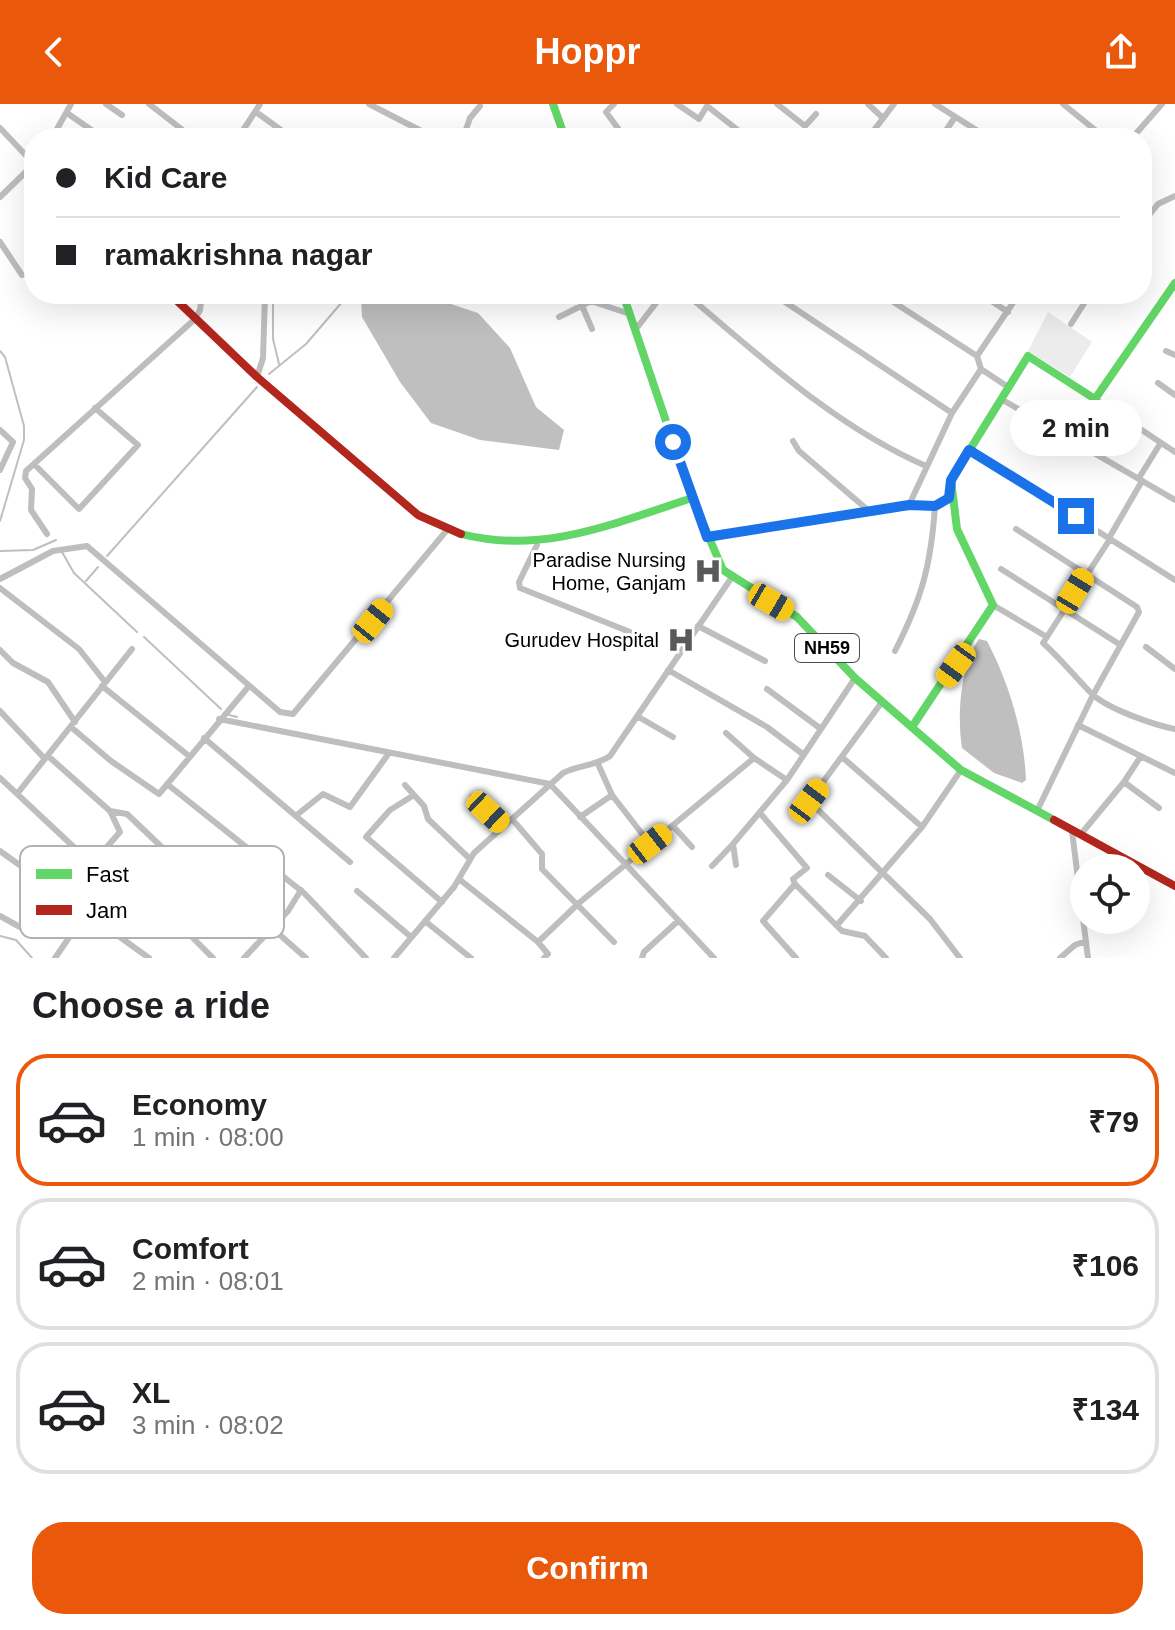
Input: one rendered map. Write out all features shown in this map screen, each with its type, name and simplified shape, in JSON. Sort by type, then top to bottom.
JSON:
[{"type":"main road","points":[[553,104],[561,128]]},
{"type":"main road","points":[[912,727],[993,605],[955,525],[949,498],[951,480],[1028,356],[1095,399],[1175,283]]},
{"type":"main road","points":[[180,304],[257,377],[418,515],[447,530],[480,540],[537,545],[692,498]]},
{"type":"main road","name":"NH59","points":[[626,304],[707,537],[716,558],[732,577],[797,617],[855,678],[961,770],[1172,884]]},
{"type":"street","points":[[58,128],[71,104]]},
{"type":"street","points":[[106,104],[122,115]]},
{"type":"street","points":[[149,104],[180,128]]},
{"type":"street","points":[[245,128],[260,104]]},
{"type":"street","points":[[369,104],[416,128]]},
{"type":"street","points":[[614,104],[606,112],[619,128]]},
{"type":"street","points":[[677,104],[699,119],[707,106],[735,128]]},
{"type":"street","points":[[777,104],[805,126],[816,114]]},
{"type":"street","points":[[868,104],[883,118]]},
{"type":"street","points":[[876,128],[894,104]]},
{"type":"street","points":[[935,104],[973,128]]},
{"type":"street","points":[[1063,104],[1093,128]]},
{"type":"street","points":[[1141,128],[1162,104]]},
{"type":"street","points":[[466,128],[479,105]]},
{"type":"street","points":[[256,112],[278,128]]},
{"type":"street","points":[[67,113],[89,128]]},
{"type":"street","points":[[948,128],[955,117]]},
{"type":"street","points":[[0,128],[24,153]]},
{"type":"street","points":[[0,197],[24,174]]},
{"type":"street","points":[[1152,212],[1158,204],[1175,196]]},
{"type":"street","points":[[0,242],[22,275]]},
{"type":"street","points":[[47,534],[29,506],[32,489],[25,478],[34,464],[195,319],[201,304]]},
{"type":"street","points":[[257,377],[263,358],[265,304]]},
{"type":"street","points":[[559,317],[586,304]]},
{"type":"street","points":[[600,304],[630,314]]},
{"type":"street","points":[[635,330],[655,304]]},
{"type":"street","points":[[697,304],[739,342],[763,356],[853,426],[926,466]]},
{"type":"street","points":[[788,304],[952,413]]},
{"type":"street","points":[[896,304],[977,356],[981,369],[1008,387]]},
{"type":"street","points":[[996,304],[1008,312]]},
{"type":"street","points":[[977,356],[1013,304]]},
{"type":"street","points":[[1071,324],[1084,304]]},
{"type":"street","points":[[583,306],[592,329]]},
{"type":"street","points":[[1166,351],[1175,355]]},
{"type":"street","points":[[909,505],[952,413],[981,369]]},
{"type":"street","points":[[1158,383],[1175,395]]},
{"type":"street","points":[[1001,399],[1175,500]]},
{"type":"street","points":[[1095,399],[1175,452]]},
{"type":"street","points":[[34,464],[79,509],[138,445],[95,408]]},
{"type":"street","points":[[0,430],[13,442],[0,470]]},
{"type":"street","points":[[793,441],[799,451],[869,511]]},
{"type":"street","points":[[1160,444],[1110,538],[1043,643],[1084,682],[1093,695],[1125,712],[1175,729]]},
{"type":"street","points":[[969,450],[1175,580]]},
{"type":"street","points":[[707,537],[909,505],[935,506],[949,498]]},
{"type":"street","points":[[895,651],[915,612],[931,561],[935,506]]},
{"type":"street","points":[[1016,529],[1137,607],[1137,617],[1119,644],[1037,811]]},
{"type":"street","points":[[0,579],[53,551],[87,546],[280,712],[299,711],[447,530]]},
{"type":"street","points":[[537,545],[519,582],[520,588],[630,632]]},
{"type":"street","points":[[1001,569],[1119,644]]},
{"type":"street","points":[[394,958],[442,902],[470,859],[503,827],[550,784],[575,766],[598,764],[610,756],[732,577]]},
{"type":"street","points":[[0,588],[79,649],[104,684],[189,756]]},
{"type":"street","points":[[993,605],[1047,637]]},
{"type":"street","points":[[698,626],[765,661]]},
{"type":"street","points":[[1146,647],[1175,669]]},
{"type":"street","points":[[17,794],[132,649]]},
{"type":"street","points":[[0,650],[13,663],[48,682],[73,724],[111,761],[159,794],[249,686]]},
{"type":"street","points":[[668,670],[767,727],[804,755]]},
{"type":"street","points":[[712,866],[787,780],[855,678]]},
{"type":"street","points":[[767,689],[821,729]]},
{"type":"street","points":[[882,702],[809,801],[930,919],[960,958]]},
{"type":"street","points":[[0,711],[47,758],[110,811],[120,832],[108,846]]},
{"type":"street","points":[[637,716],[673,737]]},
{"type":"street","points":[[219,719],[550,784],[714,958]]},
{"type":"street","points":[[1078,725],[1175,773]]},
{"type":"street","points":[[726,733],[754,758],[787,780]]},
{"type":"street","points":[[204,738],[298,814],[301,824],[350,862]]},
{"type":"street","points":[[298,814],[323,794],[350,807],[389,753]]},
{"type":"street","points":[[1081,834],[1141,756]]},
{"type":"street","points":[[842,757],[922,827]]},
{"type":"street","points":[[538,942],[579,903],[754,758]]},
{"type":"street","points":[[598,764],[612,795],[650,844]]},
{"type":"street","points":[[838,924],[922,827],[961,770]]},
{"type":"street","points":[[0,778],[73,846]]},
{"type":"street","points":[[1124,782],[1159,808]]},
{"type":"street","points":[[167,784],[245,846]]},
{"type":"street","points":[[405,785],[424,806],[428,819],[470,859]]},
{"type":"street","points":[[414,795],[390,810],[366,837],[442,902]]},
{"type":"street","points":[[580,817],[612,795]]},
{"type":"street","points":[[472,797],[503,827]]},
{"type":"street","points":[[110,811],[127,814],[161,846]]},
{"type":"street","points":[[760,813],[807,868],[793,879],[795,884],[842,931],[865,936],[886,958]]},
{"type":"street","points":[[512,819],[542,854],[540,868],[579,903],[614,942]]},
{"type":"street","points":[[673,826],[692,847]]},
{"type":"street","points":[[1072,829],[1088,958]]},
{"type":"street","points":[[733,844],[736,865]]},
{"type":"street","points":[[0,851],[20,865]]},
{"type":"street","points":[[1172,884],[1175,874]]},
{"type":"street","points":[[828,875],[861,901]]},
{"type":"street","points":[[284,877],[301,890],[366,958]]},
{"type":"street","points":[[459,879],[538,942],[548,957]]},
{"type":"street","points":[[795,884],[763,921],[796,958]]},
{"type":"street","points":[[284,912],[301,890]]},
{"type":"street","points":[[357,891],[411,937]]},
{"type":"street","points":[[0,916],[20,927]]},
{"type":"street","points":[[425,921],[471,958]]},
{"type":"street","points":[[642,958],[644,952],[678,921]]},
{"type":"street","points":[[55,958],[69,938]]},
{"type":"street","points":[[121,938],[149,958]]},
{"type":"street","points":[[193,938],[213,958]]},
{"type":"street","points":[[244,958],[261,938]]},
{"type":"street","points":[[283,938],[306,958]]},
{"type":"street","points":[[1060,958],[1075,945],[1086,941]]},
{"type":"shaded area","points":[[361,304],[451,304],[478,313],[510,348],[536,407],[564,430],[559,450],[480,440],[431,423],[400,382],[362,317]]},
{"type":"shaded area","points":[[1048,312],[1092,342],[1070,377],[1028,351]]},
{"type":"shaded area","points":[[979,639],[987,641],[1014,708],[1025,762],[1026,780],[1022,783],[994,773],[962,748],[960,722],[964,677]]},
{"type":"waterway","points":[[273,304],[273,339],[279,364]]},
{"type":"waterway","points":[[269,374],[306,344],[340,304]]},
{"type":"waterway","points":[[0,351],[5,357],[24,426],[24,440],[0,521]]},
{"type":"waterway","points":[[107,556],[257,387]]},
{"type":"waterway","points":[[0,551],[33,550],[56,540]]},
{"type":"waterway","points":[[62,552],[74,573],[137,632]]},
{"type":"waterway","points":[[86,581],[98,567]]},
{"type":"waterway","points":[[144,637],[221,709]]},
{"type":"waterway","points":[[229,715],[237,717]]},
{"type":"waterway","points":[[0,936],[16,940],[32,958]]},
{"type":"traffic: fast","points":[[553,104],[561,128]]},
{"type":"traffic: fast","points":[[912,727],[993,605],[957,529],[951,480],[1028,356],[1095,399],[1175,283]]},
{"type":"traffic: fast","points":[[626,304],[692,498],[723,570],[797,617],[855,678],[961,770],[1054,820]]},
{"type":"traffic: fast","points":[[461,534],[491,540],[550,538],[607,526],[692,498]]},
{"type":"traffic: jam","points":[[180,304],[257,377],[418,515],[461,534]]},
{"type":"traffic: jam","points":[[1054,820],[1175,886]]},
{"type":"place","name":"Paradise Nursing Home, Ganjam","points":[[708,571]]},
{"type":"place","name":"Gurudev Hospital","points":[[681,640]]},
{"type":"route","points":[[673,442],[707,537],[909,505],[935,506],[949,498],[951,480],[969,450],[1076,516]]}]
